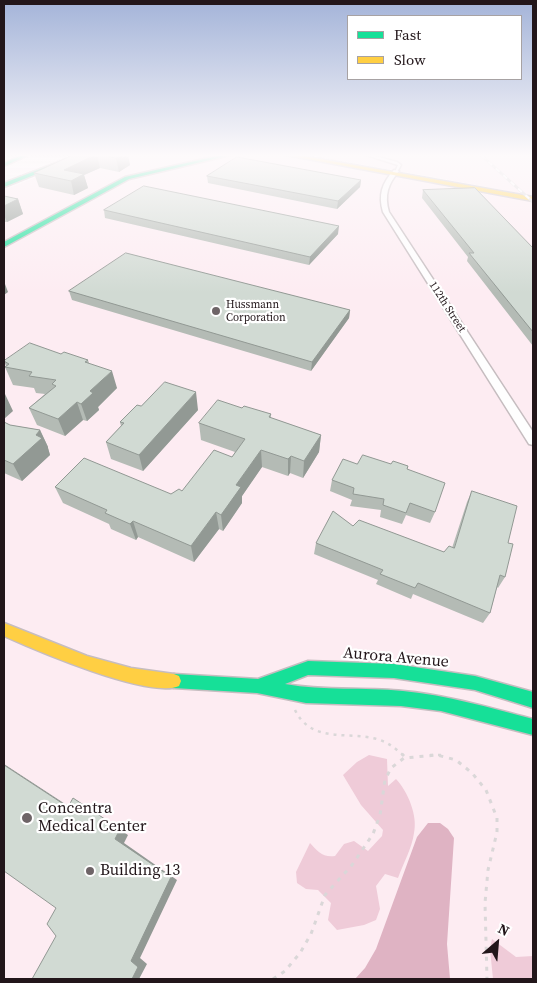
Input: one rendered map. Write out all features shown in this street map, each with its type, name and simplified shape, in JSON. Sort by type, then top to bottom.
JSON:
[{"type":"main road","points":[[4,245],[85,201]]},
{"type":"main road","name":"Aurora Avenue","points":[[4,629],[53,652],[133,675],[170,681],[256,686],[306,695],[401,698],[441,703],[533,726]]},
{"type":"main road","name":"Aurora Avenue","points":[[256,686],[308,668],[394,671],[474,683],[533,700]]},
{"type":"street","name":"112th Street","points":[[383,201],[386,212],[533,441]]},
{"type":"path","points":[[294,693],[297,717],[308,728],[379,740],[394,746],[404,756]]},
{"type":"path","points":[[273,979],[286,970],[298,954],[311,935],[323,898],[370,841],[378,823],[384,780],[391,768],[404,756],[434,754],[447,756],[461,763],[484,787],[498,820],[497,837],[487,876],[484,911],[487,979]]},
{"type":"shaded area","points":[[4,201],[533,201],[533,979],[4,979]]},
{"type":"shaded area","points":[[369,755],[387,759],[388,786],[396,779],[411,804],[415,819],[413,839],[398,878],[385,874],[376,886],[380,909],[376,920],[364,925],[337,930],[328,920],[331,903],[318,890],[306,889],[297,883],[296,872],[310,843],[324,855],[335,856],[344,844],[354,841],[368,851],[382,836],[383,830],[361,805],[343,775],[357,762]]},
{"type":"shaded area","points":[[428,823],[440,823],[448,829],[454,838],[447,944],[450,979],[355,979],[365,968],[376,949],[417,837]]},
{"type":"shaded area","points":[[492,939],[516,957],[533,956],[533,979],[493,979],[490,949]]},
{"type":"building","points":[[4,201],[14,201],[4,206]]},
{"type":"building","points":[[119,201],[217,201],[339,226],[310,257],[104,210]]},
{"type":"building","points":[[432,201],[487,201],[533,248],[533,332],[469,253],[474,253]]},
{"type":"building","name":"Hussmann Corporation","points":[[126,253],[350,310],[312,362],[69,291]]},
{"type":"building","points":[[30,343],[61,354],[64,352],[88,360],[85,362],[112,371],[90,391],[93,393],[81,404],[77,402],[58,419],[29,408],[56,386],[52,384],[56,380],[29,376],[32,372],[5,367],[9,364],[4,361]]},
{"type":"building","points":[[165,382],[196,392],[139,455],[106,442],[124,423],[120,422],[137,405],[141,406]]},
{"type":"building","points":[[218,400],[242,408],[244,406],[271,414],[269,417],[321,435],[304,461],[291,456],[288,459],[261,450],[236,485],[241,487],[221,515],[216,512],[191,546],[133,521],[130,524],[105,513],[107,510],[55,487],[84,458],[171,494],[179,489],[182,491],[214,450],[232,457],[245,439],[199,423]]},
{"type":"building","points":[[4,422],[10,425],[40,430],[36,435],[42,438],[13,464],[4,460]]},
{"type":"building","points":[[363,455],[391,464],[393,461],[408,466],[407,469],[445,483],[435,512],[410,503],[406,513],[383,505],[384,499],[353,494],[354,488],[332,480],[343,459],[357,464]]},
{"type":"building","points":[[472,491],[517,506],[508,543],[513,544],[505,577],[500,575],[490,613],[418,583],[415,588],[380,574],[383,570],[316,543],[333,511],[353,526],[359,520],[444,552],[449,546],[454,548]]},
{"type":"building","name":"Building 13","points":[[4,765],[68,807],[73,798],[120,829],[115,839],[171,877],[131,961],[138,967],[132,979],[32,979],[56,936],[47,924],[56,908],[4,871]]},
{"type":"traffic: fast","points":[[4,245],[85,201]]},
{"type":"traffic: fast","points":[[258,686],[308,668],[394,671],[475,683],[533,700]]},
{"type":"traffic: fast","points":[[174,681],[257,686],[306,695],[401,698],[441,703],[533,727]]},
{"type":"traffic: slow","points":[[4,629],[44,647],[109,670],[153,679],[174,681]]},
{"type":"place","name":"Hussmann Corporation","points":[[216,311]]},
{"type":"place","name":"Concentra Medical Center","points":[[27,818]]},
{"type":"place","name":"Building 13","points":[[90,871]]}]
